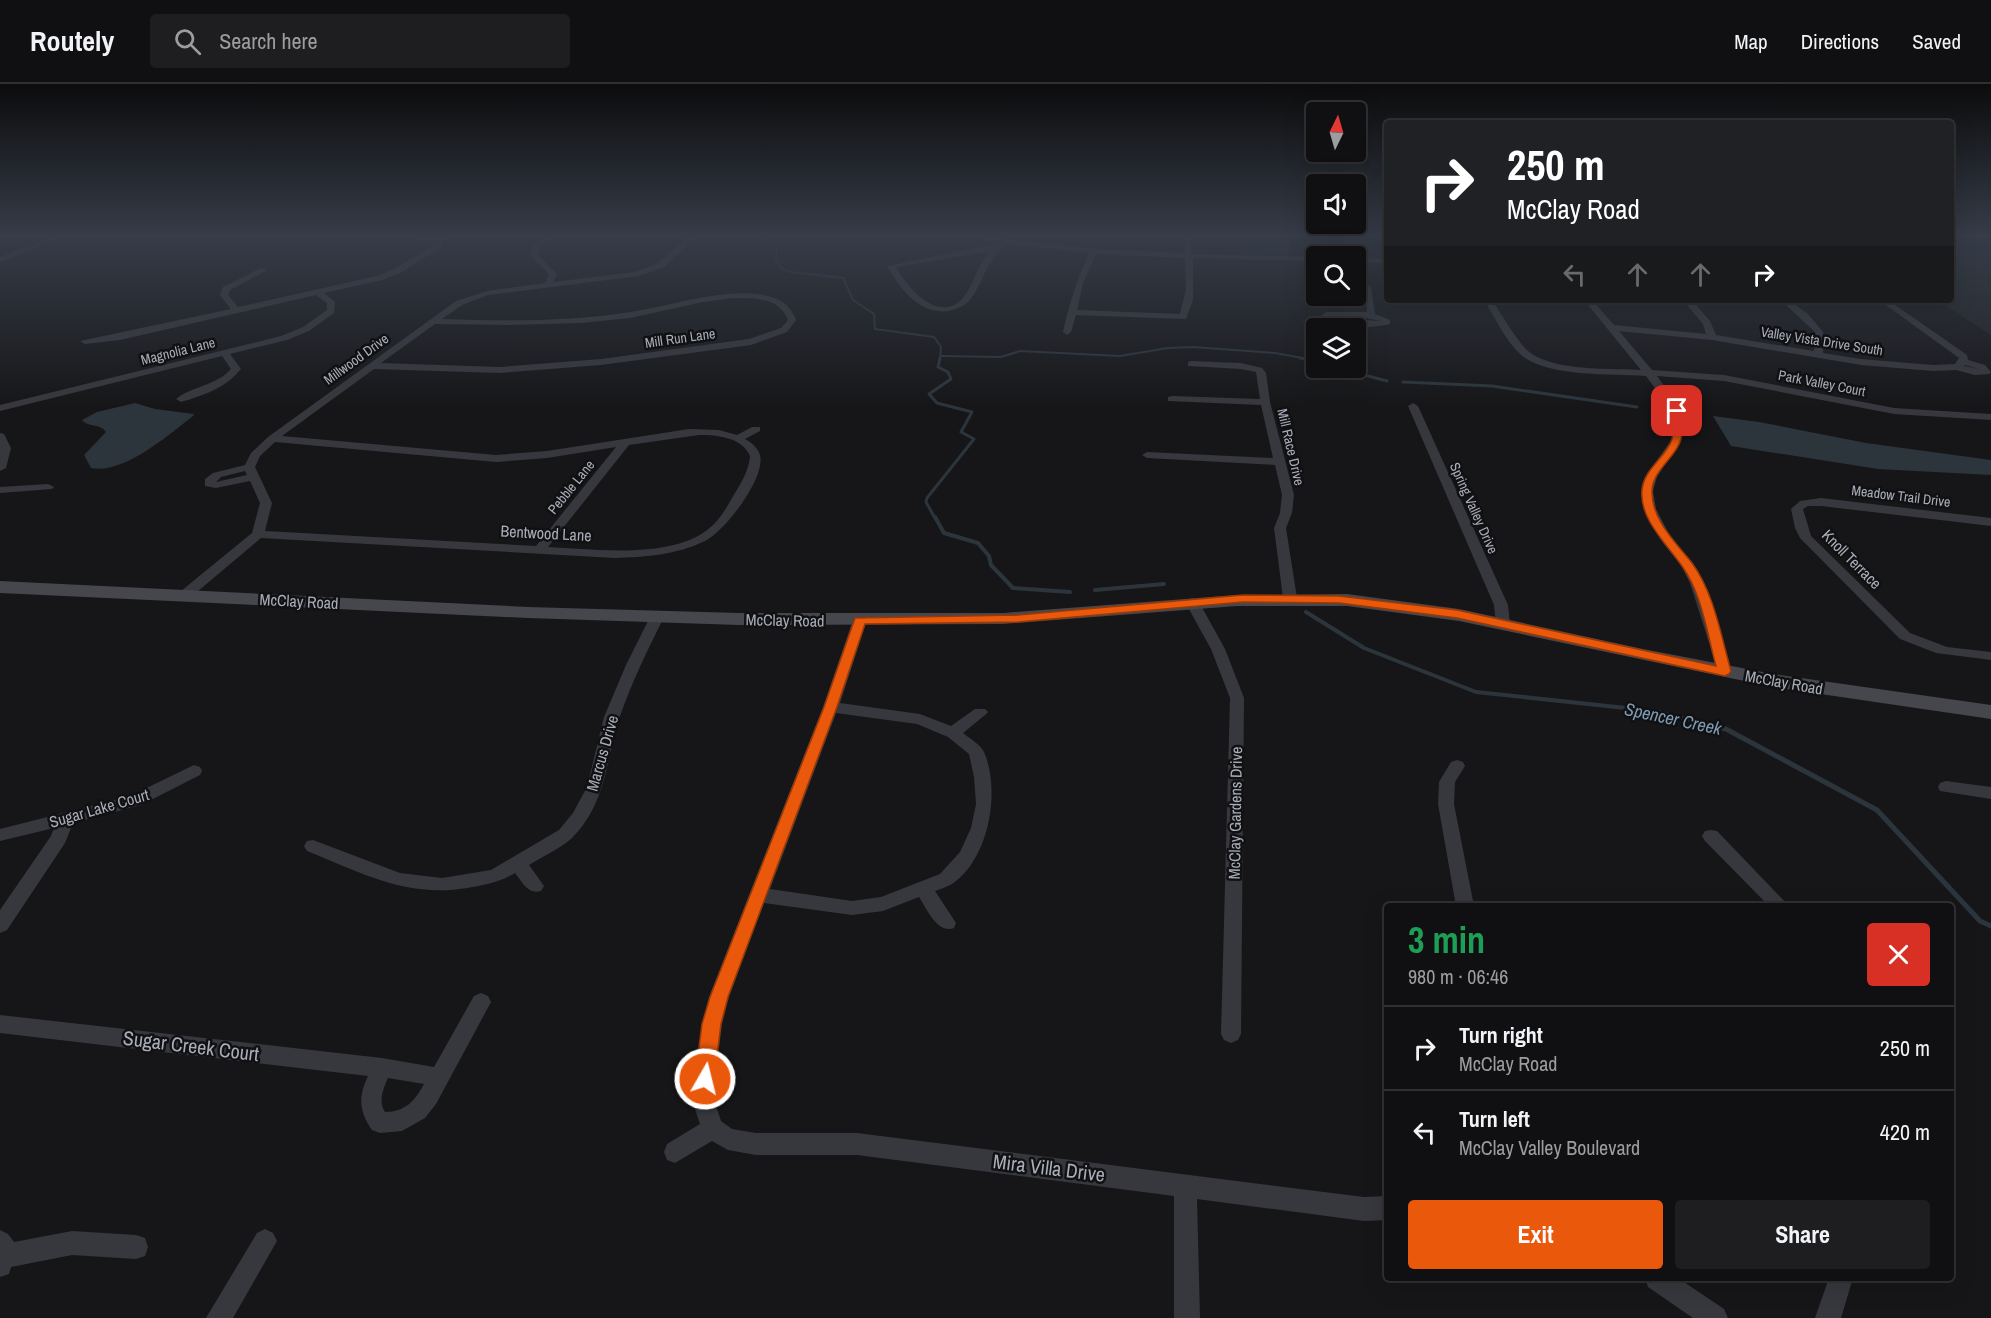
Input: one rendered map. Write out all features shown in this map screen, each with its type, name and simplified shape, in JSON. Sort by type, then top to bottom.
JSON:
[{"type":"main road","name":"McClay Road","points":[[0,587],[186,594],[452,610],[656,619],[1018,618],[1192,602],[1290,598],[1390,604],[1457,614],[1725,671],[1931,705],[1991,712]]},
{"type":"street","points":[[225,293],[224,295],[236,310]]},
{"type":"street","points":[[84,341],[120,337],[315,293]]},
{"type":"street","name":"Magnolia Lane","points":[[0,408],[284,338],[321,320],[333,308],[331,302],[319,293]]},
{"type":"street","name":"Millwood Drive","points":[[258,534],[266,503],[251,472],[255,455],[272,439],[459,303],[474,296],[494,293]]},
{"type":"street","points":[[913,293],[922,303],[938,308],[953,307],[965,300],[969,293]]},
{"type":"street","points":[[1067,332],[1076,293]]},
{"type":"street","points":[[1071,312],[1183,317],[1190,293]]},
{"type":"street","points":[[1370,293],[1371,316]]},
{"type":"street","name":"Mill Run Lane","points":[[373,366],[500,370],[601,362],[751,342],[784,330],[792,320],[791,313],[778,302],[762,297],[734,296],[634,314],[569,322],[530,324],[433,321]]},
{"type":"street","name":"Park Valley Court","points":[[1490,303],[1521,350],[1532,359],[1525,363],[1525,366],[1538,369],[1548,364],[1575,369],[1724,378],[1894,411],[1991,417]]},
{"type":"street","points":[[1591,303],[1665,392],[1677,411],[1677,440],[1651,477],[1647,491],[1650,509],[1666,539],[1688,566],[1697,583],[1725,671]]},
{"type":"street","points":[[1690,303],[1707,323],[1712,337]]},
{"type":"street","name":"Valley Vista Drive South","points":[[1613,328],[1712,337],[1886,365],[1960,364],[1964,357],[1887,303]]},
{"type":"street","points":[[1791,305],[1819,332],[1818,355]]},
{"type":"street","points":[[1330,315],[1371,316],[1380,317],[1387,322],[1380,324],[1329,323],[1322,319],[1330,315]]},
{"type":"street","points":[[181,399],[208,389],[232,375],[236,369],[224,353]]},
{"type":"street","name":"Mill Race Drive","points":[[1191,364],[1241,366],[1259,370],[1288,502],[1280,528],[1290,598]]},
{"type":"street","points":[[1172,399],[1265,402]]},
{"type":"street","name":"Spring Valley Drive","points":[[1413,406],[1501,605],[1503,624]]},
{"type":"street","points":[[272,439],[381,447],[481,458],[511,458],[563,453],[692,433],[718,433],[736,439],[756,429]]},
{"type":"street","points":[[0,436],[6,448],[0,468]]},
{"type":"street","name":"Bentwood Lane","points":[[258,534],[615,554],[657,552],[693,542],[716,529],[729,513],[754,469],[756,459],[753,450],[736,439]]},
{"type":"street","name":"Pebble Lane","points":[[540,549],[626,442]]},
{"type":"street","points":[[1147,455],[1279,462]]},
{"type":"street","points":[[0,490],[48,487]]},
{"type":"street","name":"Meadow Trail Drive","points":[[1808,502],[1991,522]]},
{"type":"street","name":"Knoll Terrace","points":[[1808,502],[1797,509],[1801,528],[1806,538],[1911,639]]},
{"type":"street","points":[[186,594],[258,534]]},
{"type":"street","name":"McClay Gardens Drive","points":[[1192,602],[1218,649],[1238,698],[1231,1034]]},
{"type":"street","name":"Marcus Drive","points":[[313,846],[398,880],[442,885],[495,876],[519,864],[565,834],[579,817],[595,787],[612,717],[633,665],[656,619]]},
{"type":"street","points":[[675,1152],[712,1128],[702,1097],[712,1024],[719,997],[831,707],[860,620]]},
{"type":"street","points":[[1900,651],[1911,639],[1945,651],[1991,656]]},
{"type":"street","points":[[758,895],[852,908],[883,904],[924,890],[946,879],[967,856],[981,820],[984,804],[982,777],[976,752],[954,733],[920,719],[831,707]]},
{"type":"street","points":[[954,733],[980,712]]},
{"type":"street","points":[[1457,766],[1447,782],[1446,804],[1464,903]]},
{"type":"street","name":"Sugar Lake Court","points":[[0,835],[135,801],[195,771]]},
{"type":"street","points":[[1946,787],[1991,793]]},
{"type":"street","points":[[0,925],[59,838],[66,818]]},
{"type":"street","points":[[1711,836],[1777,903]]},
{"type":"street","points":[[519,864],[535,886]]},
{"type":"street","points":[[924,890],[947,923]]},
{"type":"street","points":[[382,1068],[371,1093],[371,1113],[380,1124],[396,1124],[412,1117],[425,1105],[481,1002]]},
{"type":"street","name":"Sugar Creek Court","points":[[0,1024],[382,1068],[439,1077]]},
{"type":"street","name":"Mira Villa Drive","points":[[712,1128],[728,1139],[756,1144],[858,1144],[1364,1209],[1384,1208]]},
{"type":"street","points":[[1185,1185],[1187,1318]]},
{"type":"street","points":[[219,1318],[265,1241]]},
{"type":"street","points":[[2,1254],[72,1244],[136,1248]]},
{"type":"street","points":[[1662,1281],[1715,1318]]},
{"type":"street","points":[[1828,1318],[1840,1281]]},
{"type":"shaded area","points":[[1954,293],[1991,293],[1991,335],[1942,303],[1954,303]]},
{"type":"shaded area","points":[[135,403],[155,409],[194,414],[159,442],[131,459],[104,469],[91,468],[84,455],[106,432],[101,427],[82,420],[97,412]]},
{"type":"shaded area","points":[[1713,416],[1759,422],[1866,443],[1991,460],[1991,475],[1878,469],[1731,446]]},
{"type":"waterway","name":"Spencer Creek","points":[[850,293],[853,300],[874,314],[875,329],[934,337],[941,347],[940,359]]},
{"type":"waterway","points":[[941,356],[1001,357],[1020,351],[1120,356],[1168,348],[1193,347],[1275,353],[1306,359]]},
{"type":"waterway","name":"Spencer Creek","points":[[935,518],[926,502],[927,498],[974,439],[961,432],[972,412],[937,403],[929,394],[951,379],[948,372],[938,367],[940,358]]},
{"type":"waterway","points":[[1300,358],[1306,359]]},
{"type":"waterway","points":[[1366,375],[1387,381]]},
{"type":"waterway","points":[[1403,382],[1492,386],[1637,407]]},
{"type":"waterway","name":"Spencer Creek","points":[[935,517],[944,533],[978,543],[989,556],[991,565],[1013,588],[1070,592]]},
{"type":"waterway","name":"Spencer Creek","points":[[1095,590],[1164,584]]},
{"type":"waterway","name":"Spencer Creek","points":[[1306,612],[1364,648],[1476,692],[1654,711],[1699,722]]},
{"type":"waterway","name":"Spencer Creek","points":[[1693,721],[1726,729],[1877,810],[1980,921],[1991,926]]},
{"type":"route","points":[[705,1079],[712,1024],[719,997],[831,707],[860,620],[1018,618],[1093,613],[1192,602],[1290,598],[1339,599],[1457,614],[1725,671],[1697,583],[1688,566],[1657,525],[1650,509],[1647,491],[1651,477],[1657,465],[1677,440],[1677,411]]}]
